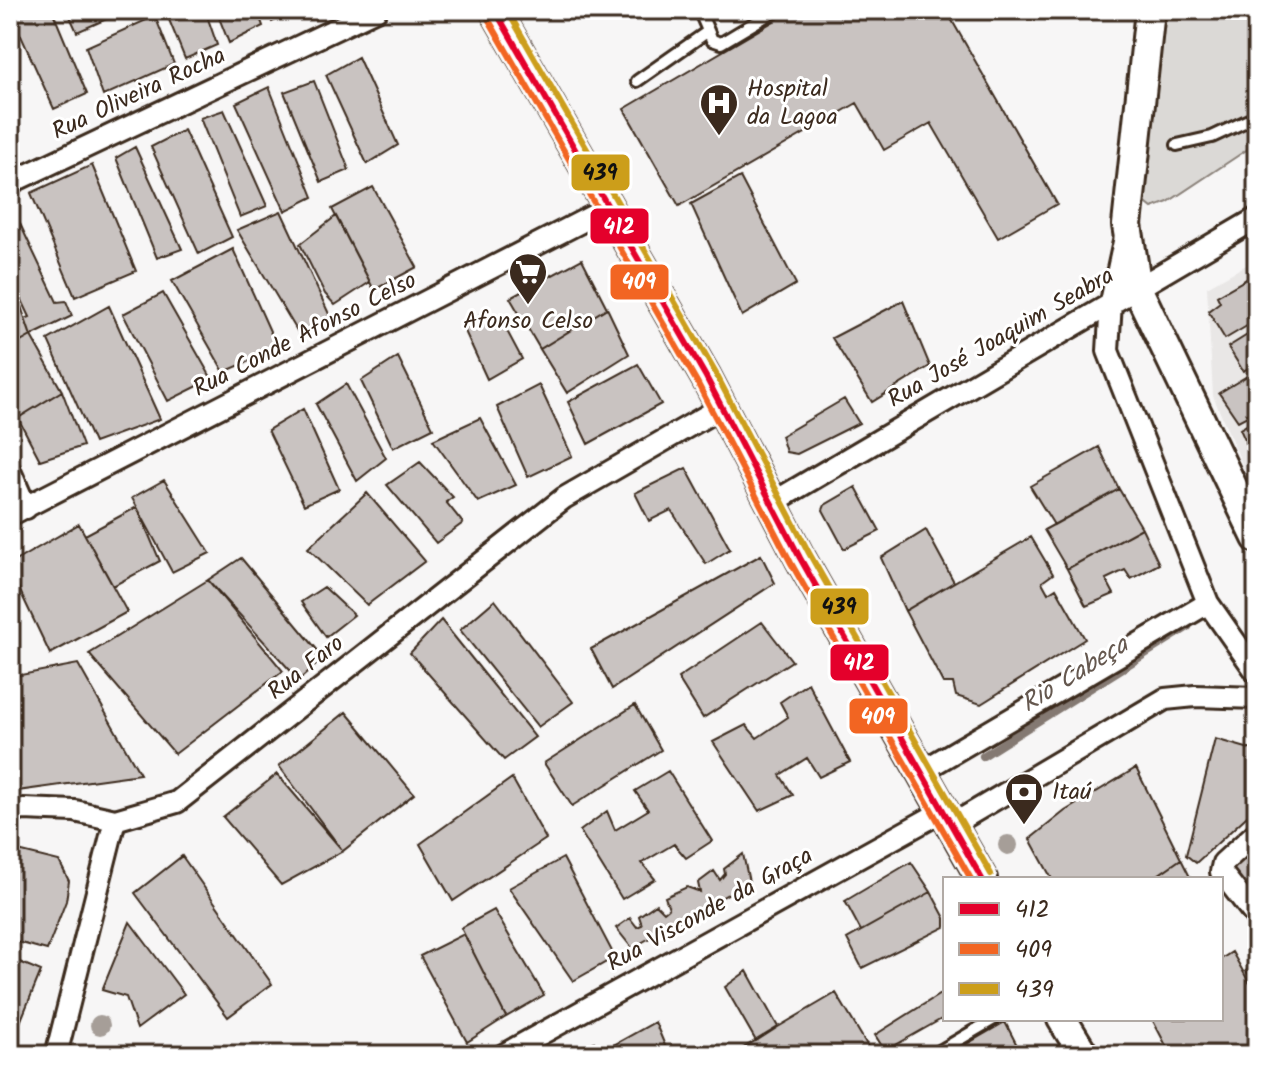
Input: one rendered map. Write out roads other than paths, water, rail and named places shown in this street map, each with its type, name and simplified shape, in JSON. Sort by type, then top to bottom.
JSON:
[{"type":"main road","points":[[495,10],[722,407],[800,558],[981,877]]},
{"type":"main road","points":[[1150,10],[1127,225],[1137,288],[1257,538]]},
{"type":"main road","points":[[1063,1021],[1084,1055]]},
{"type":"street","name":"Rua Oliveira Rocha","points":[[10,183],[376,10]]},
{"type":"street","name":"Rua Conde Afonso Celso","points":[[18,511],[608,208]]},
{"type":"street","name":"Rua José Joaquim Seabra","points":[[772,503],[1257,218]]},
{"type":"street","points":[[1127,225],[1111,302],[1108,351],[1208,603],[1257,673]]},
{"type":"street","name":"Rua Faro","points":[[115,820],[177,802],[564,498],[722,407]]},
{"type":"street","points":[[10,471],[18,511]]},
{"type":"street","points":[[922,771],[1208,603]]},
{"type":"street","name":"Rua Visconde da Graça","points":[[503,1055],[1165,699],[1195,696],[1257,698]]},
{"type":"street","points":[[10,813],[23,809],[75,811],[115,820],[56,1055]]},
{"type":"street","points":[[1257,832],[1223,863],[1221,872],[1257,918]]},
{"type":"lane","points":[[699,10],[712,40],[721,43],[776,10]]},
{"type":"lane","points":[[637,81],[707,32]]},
{"type":"lane","points":[[1177,145],[1212,137],[1257,116]]},
{"type":"lane","points":[[933,1055],[991,1021]]},
{"type":"waterway","name":"Rio Cabeça","points":[[983,756],[1188,627]]},
{"type":"place","name":"Hospital da Lagoa","points":[[719,137]]},
{"type":"place","name":"Afonso Celso","points":[[528,306]]},
{"type":"place","name":"Itaú","points":[[1024,826]]}]
